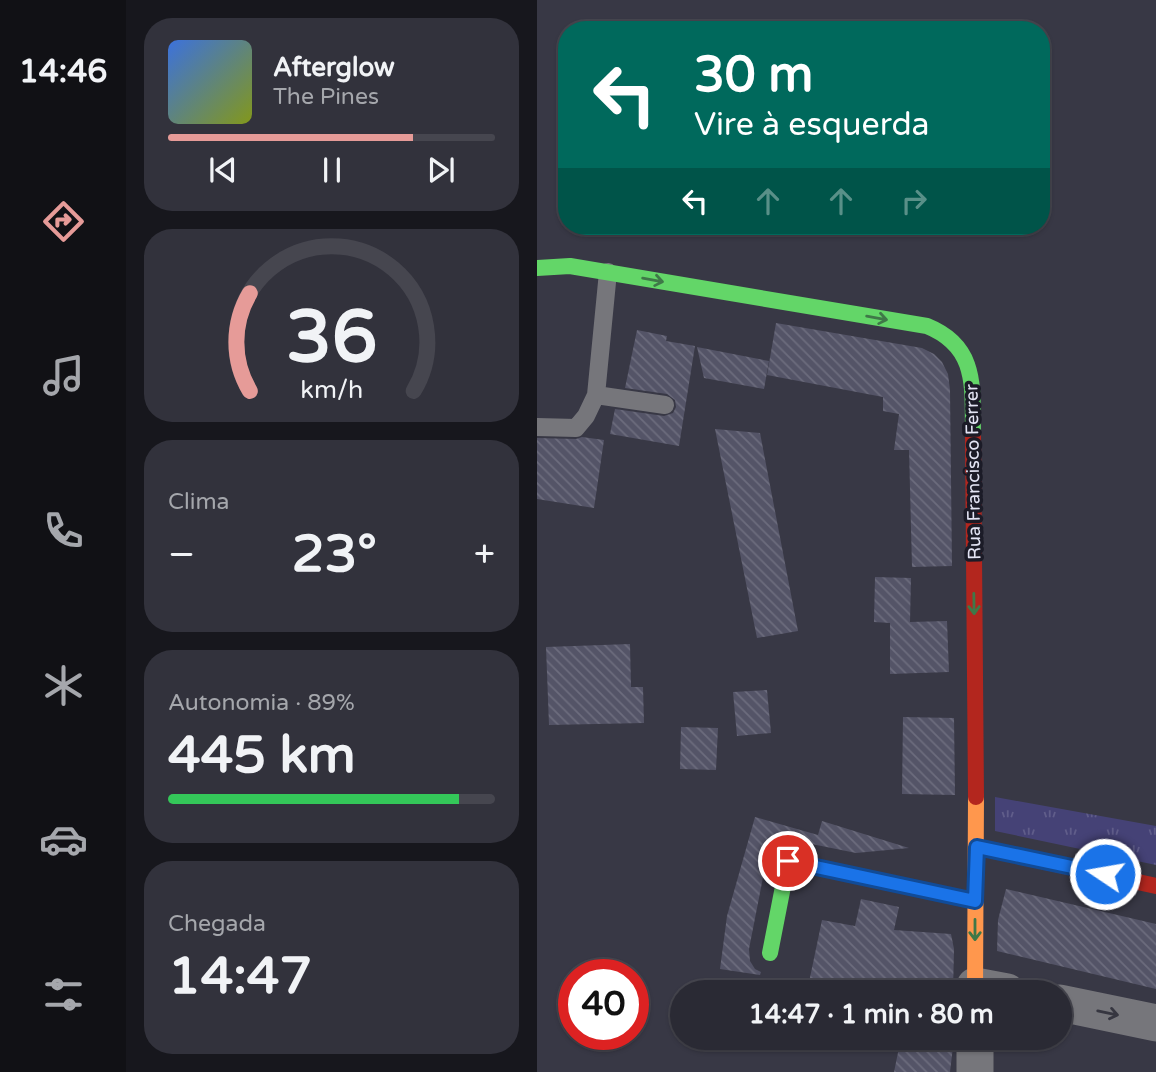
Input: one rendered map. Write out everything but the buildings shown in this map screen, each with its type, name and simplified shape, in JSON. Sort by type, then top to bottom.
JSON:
[{"type":"street","name":"Rua Francisco Ferrer","points":[[537,268],[570,266],[927,326],[948,335],[962,351],[972,382],[977,847],[975,901],[985,980]]},
{"type":"street","points":[[977,847],[1156,886]]},
{"type":"street","points":[[770,953],[788,861],[975,901]]},
{"type":"street","points":[[1072,1006],[1156,1023]]},
{"type":"street","points":[[975,1050],[976,1072]]},
{"type":"lane","points":[[537,427],[576,428],[586,416],[596,395],[608,272]]},
{"type":"lane","points":[[596,395],[665,405]]},
{"type":"green space","points":[[995,797],[1156,826],[1156,865],[995,831]]},
{"type":"traffic: fast","points":[[537,268],[570,266],[927,326],[956,345],[964,358],[972,386],[973,436]]},
{"type":"traffic: fast","points":[[770,953],[788,861],[975,901]]},
{"type":"traffic: slow","points":[[975,980],[976,797]]},
{"type":"traffic: jam","points":[[973,436],[976,797]]},
{"type":"traffic: jam","points":[[977,847],[1156,886]]},
{"type":"route","points":[[788,861],[975,901],[977,847],[1105,874]]}]
